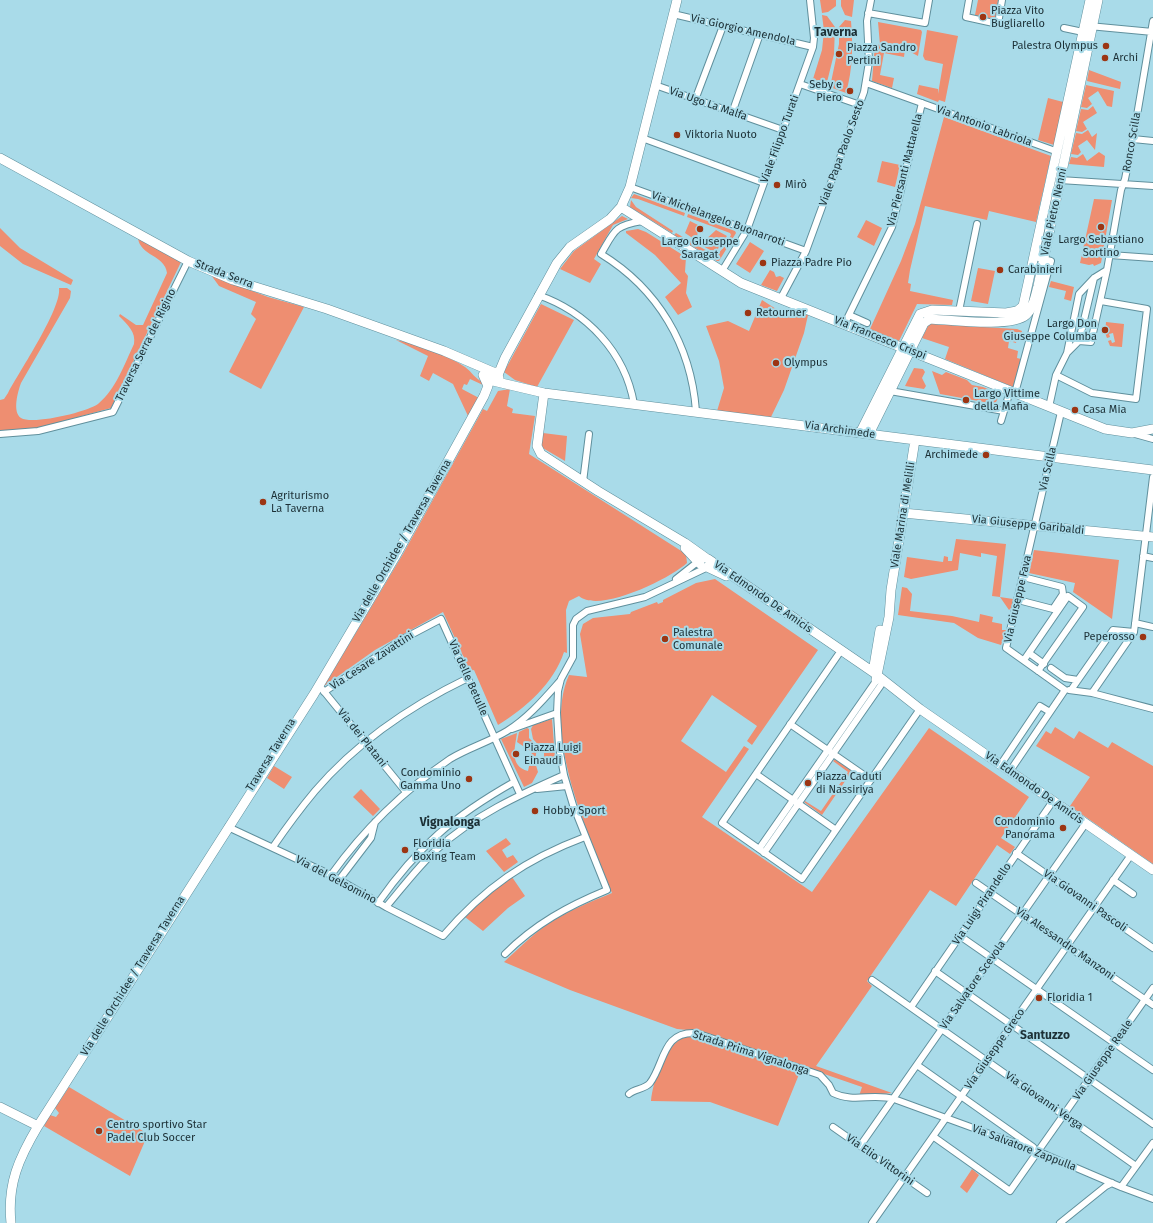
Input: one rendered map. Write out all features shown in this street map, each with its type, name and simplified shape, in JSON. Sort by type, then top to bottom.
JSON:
[{"type":"main road","points":[[621,207],[630,187],[677,0]]},
{"type":"main road","name":"Viale Pietro Nenni","points":[[1026,309],[1035,297],[1039,258],[1057,180],[1078,74],[1087,28],[1090,0]]},
{"type":"main road","name":"Viale Pietro Nenni","points":[[1087,28],[1098,0]]},
{"type":"main road","name":"Viale Pietro Nenni","points":[[1057,180],[1058,152],[1078,74]]},
{"type":"main road","name":"Strada Serra","points":[[0,158],[188,261],[234,280],[328,309],[444,351],[494,378]]},
{"type":"main road","name":"Via Francesco Crispi","points":[[621,207],[741,283],[781,298],[847,319],[906,349],[1105,429],[1132,433],[1153,429]]},
{"type":"main road","name":"Via delle Orchidee / Traversa Taverna","points":[[11,1223],[10,1200],[14,1172],[21,1154],[228,827],[321,689],[494,378],[556,263],[570,247],[610,219],[621,207]]},
{"type":"main road","points":[[925,317],[1005,322],[1026,309]]},
{"type":"main road","points":[[865,433],[906,349],[925,317],[959,311],[1014,317]]},
{"type":"main road","points":[[865,433],[890,391],[906,349]]},
{"type":"main road","name":"Via Archimede","points":[[494,378],[528,390],[544,393],[1153,470]]},
{"type":"main road","points":[[544,393],[537,449],[543,456],[691,547],[704,563]]},
{"type":"main road","name":"Viale Marina di Melilli","points":[[876,678],[889,617],[891,590],[915,440]]},
{"type":"main road","name":"Via Giuseppe Garibaldi","points":[[903,512],[1149,536]]},
{"type":"main road","points":[[663,531],[704,563]]},
{"type":"main road","name":"Via Edmondo De Amicis","points":[[704,563],[723,574],[838,655],[876,678],[917,708],[1001,764],[1153,870]]},
{"type":"main road","name":"Via Edmondo De Amicis","points":[[704,563],[865,667],[876,678]]},
{"type":"main road","name":"Viale Marina di Melilli","points":[[876,678],[875,653],[891,590]]},
{"type":"main road","points":[[865,667],[875,653]]},
{"type":"main road","points":[[0,1107],[38,1126]]},
{"type":"street","name":"Viale Filippo Turati","points":[[722,271],[747,230],[813,47],[814,38],[810,0]]},
{"type":"street","name":"Viale Papa Paolo Sesto","points":[[781,298],[806,251],[860,105],[866,83],[869,62],[867,21],[871,0]]},
{"type":"street","points":[[868,12],[925,22],[929,0]]},
{"type":"street","points":[[969,0],[966,16],[998,24],[1002,0]]},
{"type":"street","name":"Via Giorgio Amendola","points":[[673,14],[813,47]]},
{"type":"street","name":"Ronco Scilla","points":[[1079,341],[1091,342],[1101,301],[1133,139],[1153,21]]},
{"type":"street","points":[[695,100],[723,26]]},
{"type":"street","points":[[1064,28],[1152,32]]},
{"type":"street","points":[[732,112],[760,34]]},
{"type":"street","name":"Via Antonio Labriola","points":[[866,83],[1058,152]]},
{"type":"street","points":[[800,84],[860,105]]},
{"type":"street","name":"Via Ugo La Malfa","points":[[655,86],[782,130]]},
{"type":"street","name":"Via Piersanti Mattarella","points":[[847,319],[892,227],[922,103]]},
{"type":"street","points":[[642,138],[764,183]]},
{"type":"street","points":[[1133,139],[1153,140]]},
{"type":"street","points":[[1057,180],[1153,186]]},
{"type":"street","name":"Via Michelangelo Buonarroti","points":[[630,187],[806,251]]},
{"type":"street","points":[[642,221],[621,226],[615,231],[601,254],[632,276],[666,315],[678,337],[687,361],[694,386],[696,412]]},
{"type":"street","points":[[959,311],[977,224]]},
{"type":"street","points":[[1110,255],[1153,258]]},
{"type":"street","points":[[1002,421],[1004,411],[1013,392],[1036,319],[1051,261],[1039,258]]},
{"type":"street","name":"Traversa Serra del Rigino","points":[[0,434],[38,431],[113,412],[188,261]]},
{"type":"street","points":[[1067,353],[1068,340],[1079,294],[1094,278],[1107,270]]},
{"type":"street","points":[[1049,407],[1056,375],[1067,353],[1079,341],[1094,278]]},
{"type":"street","points":[[538,295],[567,308],[598,331],[620,363],[630,387],[634,404]]},
{"type":"street","points":[[1056,375],[1092,393],[1136,399],[1146,310],[1101,301]]},
{"type":"street","points":[[1026,309],[1036,319]]},
{"type":"street","points":[[847,319],[868,323]]},
{"type":"street","points":[[890,391],[1004,411]]},
{"type":"street","name":"Via Scilla","points":[[1035,525],[1061,412]]},
{"type":"street","points":[[1132,433],[1153,439]]},
{"type":"street","points":[[583,482],[589,434]]},
{"type":"street","points":[[1092,693],[1134,632],[1143,556],[1149,536],[1153,477]]},
{"type":"street","name":"Via Giuseppe Fava","points":[[1035,525],[1006,648],[1068,690]]},
{"type":"street","points":[[1143,556],[1153,558]]},
{"type":"street","points":[[669,585],[690,567],[704,563]]},
{"type":"street","points":[[507,731],[534,709],[561,679],[573,657],[573,625],[576,619],[594,608],[624,603],[645,597],[669,585],[704,563]]},
{"type":"street","points":[[1018,600],[1053,609],[1063,594],[1062,587],[1023,578]]},
{"type":"street","points":[[1024,660],[1068,596],[1083,606],[1038,671]]},
{"type":"street","name":"Via Cesare Zavattini","points":[[321,689],[401,640],[441,619]]},
{"type":"street","name":"Via delle Betulle","points":[[441,619],[520,794]]},
{"type":"street","points":[[1135,623],[1153,627]]},
{"type":"street","points":[[1010,771],[1050,712],[1078,680],[1113,630],[1134,632]]},
{"type":"street","points":[[1029,653],[1044,664]]},
{"type":"street","points":[[838,655],[722,823],[802,879],[871,780],[917,708]]},
{"type":"street","points":[[1050,668],[1065,678],[1078,680]]},
{"type":"street","points":[[273,847],[315,791],[365,742],[414,707],[468,678]]},
{"type":"street","points":[[762,851],[830,752],[876,678]]},
{"type":"street","points":[[505,954],[522,937],[552,916],[573,904],[607,890],[585,837],[564,775],[557,713],[561,679]]},
{"type":"street","name":"Via dei Platani","points":[[321,689],[406,792]]},
{"type":"street","points":[[1068,690],[1092,693],[1153,709]]},
{"type":"street","points":[[1001,764],[1040,706],[1050,712]]},
{"type":"street","points":[[331,875],[375,821],[406,792],[452,758],[468,748],[507,731],[557,713]]},
{"type":"street","points":[[790,724],[871,780]]},
{"type":"street","points":[[1007,756],[1016,762]]},
{"type":"street","points":[[756,774],[836,830]]},
{"type":"street","points":[[386,907],[437,849],[464,828],[520,794],[564,775]]},
{"type":"street","points":[[378,903],[412,858],[426,843],[457,818],[514,782]]},
{"type":"street","points":[[532,789],[567,786]]},
{"type":"street","name":"Via Luigi Pirandello","points":[[910,1007],[1053,801]]},
{"type":"street","points":[[457,818],[464,828]]},
{"type":"street","points":[[339,880],[371,838],[375,821]]},
{"type":"street","name":"Via Salvatore Scevola","points":[[860,1146],[1086,823]]},
{"type":"street","name":"Via del Gelsomino","points":[[228,827],[331,875],[378,903],[444,936],[477,899],[502,879],[539,856],[585,837]]},
{"type":"street","name":"Via Giovanni Pascoli","points":[[1016,853],[1153,948]]},
{"type":"street","name":"Via Giuseppe Greco","points":[[872,1223],[934,1137],[986,1060],[1131,855]]},
{"type":"street","points":[[412,858],[420,867]]},
{"type":"street","points":[[1113,880],[1133,894]]},
{"type":"street","name":"Via Alessandro Manzoni","points":[[976,883],[1153,1005]]},
{"type":"street","points":[[960,936],[1153,1070]]},
{"type":"street","points":[[936,971],[1153,1124]]},
{"type":"street","name":"Via Giovanni Verga","points":[[872,980],[1136,1166]]},
{"type":"street","name":"Via Giuseppe Reale","points":[[934,1137],[1010,1191],[1039,1152],[1153,988]]},
{"type":"street","name":"Strada Prima Vignalonga","points":[[628,1094],[633,1090],[643,1088],[650,1083],[661,1060],[675,1038],[689,1033],[696,1033],[820,1075],[829,1085],[833,1093],[841,1097],[858,1099],[883,1096],[894,1099]]},
{"type":"street","points":[[917,1065],[1039,1152]]},
{"type":"street","name":"Via Salvatore Zappulla","points":[[894,1099],[1039,1152],[1153,1199]]},
{"type":"street","name":"Via Elio Vittorini","points":[[833,1127],[927,1193]]},
{"type":"street","points":[[1121,1187],[1153,1143]]},
{"type":"street","points":[[1060,1223],[1106,1186],[1112,1183]]},
{"type":"shaded area","points":[[820,0],[836,0],[836,6],[828,12],[822,13]]},
{"type":"shaded area","points":[[841,0],[854,0],[852,17],[845,15],[841,6]]},
{"type":"shaded area","points":[[978,0],[998,0],[995,20],[975,15]]},
{"type":"shaded area","points":[[822,15],[827,16],[835,27],[834,54],[826,86],[813,79],[822,50],[824,31]]},
{"type":"shaded area","points":[[845,20],[851,21],[852,39],[851,66],[846,93],[830,87],[839,44],[839,27]]},
{"type":"shaded area","points":[[878,22],[921,30],[922,32],[918,56],[905,49],[904,57],[884,53],[880,75],[894,78],[892,88],[872,81],[875,44],[880,45]]},
{"type":"shaded area","points":[[927,30],[958,36],[945,102],[939,100],[938,102],[917,94],[919,85],[938,89],[938,94],[943,64],[925,60],[923,56]]},
{"type":"shaded area","points":[[1089,70],[1121,82],[1120,89],[1087,81]]},
{"type":"shaded area","points":[[1086,85],[1114,91],[1112,107],[1107,106],[1098,91],[1088,98],[1092,104],[1087,108],[1081,107]]},
{"type":"shaded area","points":[[1048,98],[1063,102],[1054,145],[1038,140]]},
{"type":"shaded area","points":[[1093,106],[1097,113],[1083,122],[1087,129],[1082,132],[1076,131],[1081,109],[1088,110]]},
{"type":"shaded area","points":[[944,117],[1051,156],[1036,222],[989,211],[987,220],[925,206],[910,270],[908,283],[911,284],[910,291],[953,300],[952,305],[917,304],[899,341],[870,329],[901,261],[915,224]]},
{"type":"shaded area","points":[[1088,130],[1092,137],[1097,133],[1095,150],[1087,140],[1078,146],[1081,152],[1078,155],[1071,154],[1076,133],[1082,134]]},
{"type":"shaded area","points":[[1099,152],[1105,156],[1104,167],[1069,164],[1071,157],[1077,158],[1083,154],[1087,161]]},
{"type":"shaded area","points":[[882,161],[900,165],[895,187],[877,182]]},
{"type":"shaded area","points":[[634,194],[685,213],[684,216],[638,199],[631,198]]},
{"type":"shaded area","points":[[1094,199],[1112,200],[1101,263],[1094,266],[1093,264],[1089,265],[1080,263]]},
{"type":"shaded area","points":[[631,200],[636,207],[673,231],[672,233],[630,207]]},
{"type":"shaded area","points":[[688,214],[735,231],[736,233],[728,246],[726,244],[731,235],[730,233],[687,217]]},
{"type":"shaded area","points":[[622,216],[628,219],[613,225],[594,259],[601,264],[590,283],[560,269],[574,251]]},
{"type":"shaded area","points":[[866,220],[882,228],[874,246],[857,237]]},
{"type":"shaded area","points":[[690,221],[698,225],[697,241],[685,233]]},
{"type":"shaded area","points":[[0,228],[20,248],[73,280],[71,285],[23,264],[0,246]]},
{"type":"shaded area","points":[[638,229],[646,232],[686,257],[685,272],[688,276],[686,293],[692,307],[678,315],[665,297],[681,283],[655,255],[626,233],[626,231]]},
{"type":"shaded area","points":[[716,230],[727,236],[715,253],[703,246],[702,243]]},
{"type":"shaded area","points":[[676,233],[716,256],[724,247],[727,248],[719,261],[717,261],[674,235]]},
{"type":"shaded area","points":[[138,238],[181,262],[111,408],[38,428],[0,431],[0,400],[4,399],[8,393],[39,340],[54,310],[59,288],[67,288],[71,291],[70,298],[21,383],[16,401],[18,415],[27,420],[37,420],[72,414],[98,404],[110,391],[115,384],[134,344],[133,332],[119,316],[120,314],[136,325],[143,325],[167,273],[162,262],[143,249]]},
{"type":"shaded area","points":[[750,242],[764,251],[750,273],[736,264]]},
{"type":"shaded area","points":[[978,268],[995,271],[988,304],[971,301]]},
{"type":"shaded area","points":[[770,270],[774,272],[776,277],[780,276],[784,278],[777,291],[761,285]]},
{"type":"shaded area","points":[[211,275],[268,297],[304,307],[261,389],[229,372],[256,319],[251,314],[256,302],[219,286]]},
{"type":"shaded area","points":[[1051,281],[1074,287],[1071,301],[1064,299],[1066,291],[1049,287]]},
{"type":"shaded area","points":[[762,300],[784,314],[808,315],[804,333],[784,390],[771,417],[717,411],[724,388],[719,361],[706,326],[728,321],[749,331]]},
{"type":"shaded area","points":[[541,304],[574,320],[537,387],[515,380],[504,372]]},
{"type":"shaded area","points":[[1106,322],[1124,324],[1122,347],[1110,346],[1108,341],[1111,340],[1112,343],[1115,342],[1113,333],[1109,334],[1110,337],[1107,338],[1105,333]]},
{"type":"shaded area","points":[[931,324],[1017,329],[1022,331],[1020,338],[1017,338],[1016,343],[1009,341],[1008,348],[1018,351],[1017,358],[1021,359],[1013,387],[945,359],[949,347],[922,338],[928,326]]},
{"type":"shaded area","points":[[396,340],[441,354],[465,367],[484,383],[483,385],[470,379],[467,385],[464,384],[462,389],[479,398],[468,416],[453,384],[433,373],[429,381],[420,376],[428,356]]},
{"type":"shaded area","points":[[914,368],[923,369],[925,372],[922,378],[926,386],[924,389],[905,386]]},
{"type":"shaded area","points":[[932,371],[942,375],[946,372],[967,380],[972,385],[983,387],[1000,394],[995,404],[940,394]]},
{"type":"shaded area","points":[[510,389],[507,406],[513,409],[512,413],[535,416],[529,454],[686,554],[687,563],[666,577],[634,592],[602,601],[589,600],[579,596],[569,601],[566,610],[567,653],[564,652],[553,674],[538,694],[519,711],[498,725],[474,670],[470,671],[443,612],[375,650],[324,686],[403,554],[483,409],[487,411],[498,391]]},
{"type":"shaded area","points":[[543,433],[567,436],[565,461],[541,447]]},
{"type":"shaded area","points":[[956,539],[1006,544],[1000,597],[992,596],[997,556],[981,553],[981,557],[960,553],[958,570],[911,579],[904,577],[907,557],[943,562],[944,556],[948,557],[948,561],[952,561]]},
{"type":"shaded area","points":[[1034,550],[1119,560],[1112,619],[1073,592],[1075,583],[1029,573]]},
{"type":"shaded area","points":[[715,579],[818,650],[752,745],[747,741],[757,726],[712,695],[681,741],[726,772],[744,746],[749,749],[702,817],[812,892],[929,728],[1029,797],[1001,838],[1015,847],[1010,854],[997,845],[956,906],[930,890],[867,981],[872,986],[816,1066],[892,1093],[859,1096],[862,1087],[699,1031],[677,1029],[570,990],[504,962],[531,937],[548,924],[587,903],[612,893],[581,815],[565,755],[561,727],[562,700],[569,675],[587,677],[580,634],[583,624],[593,618],[630,614],[631,612],[657,602],[658,604],[663,602],[663,600],[696,583]]},
{"type":"shaded area","points":[[902,587],[907,588],[912,594],[910,611],[952,616],[979,622],[980,614],[993,617],[992,622],[1002,624],[1002,630],[1006,630],[1001,645],[978,638],[954,623],[898,615]]},
{"type":"shaded area","points":[[1000,597],[1013,599],[1009,610]]},
{"type":"shaded area","points":[[552,719],[555,757],[544,758],[544,751],[533,739],[531,729],[533,725]]},
{"type":"shaded area","points":[[1055,727],[1074,739],[1079,731],[1108,748],[1112,742],[1153,766],[1153,864],[1070,806],[1090,777],[1036,746],[1046,731],[1051,734]]},
{"type":"shaded area","points":[[527,728],[529,729],[529,738],[537,746],[535,762],[538,772],[532,783],[524,787],[501,739],[517,733],[515,750],[516,761],[522,769],[528,771],[532,752],[517,742],[519,732]]},
{"type":"shaded area","points":[[835,759],[852,771],[822,815],[804,802],[805,801],[821,811],[848,772],[833,761]]},
{"type":"shaded area","points":[[274,766],[292,777],[284,789],[267,778]]},
{"type":"shaded area","points":[[361,789],[380,809],[373,816],[353,797]]},
{"type":"shaded area","points":[[506,838],[511,844],[502,850],[507,858],[513,855],[518,862],[504,872],[486,851]]},
{"type":"shaded area","points":[[512,877],[525,896],[508,908],[483,931],[465,917],[478,903]]},
{"type":"shaded area","points":[[687,1036],[800,1072],[778,1126],[710,1102],[651,1101],[652,1092],[662,1063],[673,1046]]},
{"type":"shaded area","name":"Centro sportivo Star Padel Club Soccer","points":[[69,1087],[148,1134],[130,1176],[44,1126],[50,1115],[56,1117],[59,1113],[55,1108]]},
{"type":"shaded area","points":[[972,1169],[979,1175],[967,1193],[960,1187]]},
{"type":"place","name":"Piazza Vito Bugliarello","points":[[983,17]]},
{"type":"place","name":"Palestra Olympus","points":[[1106,46]]},
{"type":"place","name":"Piazza Sandro Pertini","points":[[839,54]]},
{"type":"place","name":"Archi","points":[[1105,58]]},
{"type":"place","name":"Seby e Piero","points":[[850,91]]},
{"type":"place","name":"Viktoria Nuoto","points":[[677,135]]},
{"type":"place","name":"Mirò","points":[[777,185]]},
{"type":"place","name":"Largo Sebastiano Sortino","points":[[1101,227]]},
{"type":"place","name":"Largo Giuseppe Saragat","points":[[700,229]]},
{"type":"place","name":"Piazza Padre Pio","points":[[763,263]]},
{"type":"place","name":"Carabinieri","points":[[1000,270]]},
{"type":"place","name":"Retourner","points":[[748,313]]},
{"type":"place","name":"Largo Don Giuseppe Columba","points":[[1105,330]]},
{"type":"place","name":"Olympus","points":[[776,363]]},
{"type":"place","name":"Largo Vittime della Mafia","points":[[966,400]]},
{"type":"place","name":"Casa Mia","points":[[1075,410]]},
{"type":"place","name":"Archimede","points":[[986,455]]},
{"type":"place","name":"Agriturismo La Taverna","points":[[263,502]]},
{"type":"place","name":"Peperosso","points":[[1143,637]]},
{"type":"place","name":"Palestra Comunale","points":[[665,639]]},
{"type":"place","name":"Piazza Luigi Einaudi","points":[[516,754]]},
{"type":"place","name":"Condominio Gamma Uno","points":[[469,779]]},
{"type":"place","name":"Piazza Caduti di Nassiriya","points":[[808,783]]},
{"type":"place","name":"Hobby Sport","points":[[535,811]]},
{"type":"place","name":"Condominio Panorama","points":[[1063,828]]},
{"type":"place","name":"Floridia Boxing Team","points":[[405,850]]},
{"type":"place","name":"Floridia 1","points":[[1039,998]]},
{"type":"place","name":"Centro sportivo Star Padel Club Soccer","points":[[99,1131]]},
{"type":"district","name":"Taverna","points":[[836,33]]},
{"type":"district","name":"Vignalonga","points":[[450,823]]},
{"type":"district","name":"Santuzzo","points":[[1045,1036]]}]
